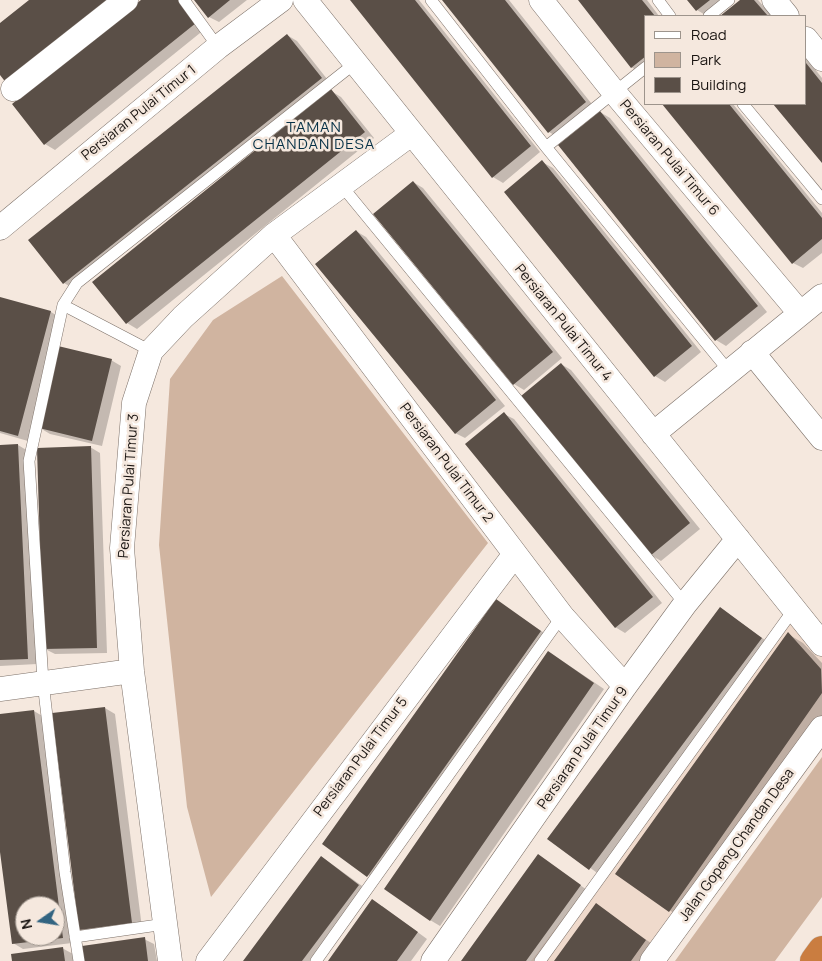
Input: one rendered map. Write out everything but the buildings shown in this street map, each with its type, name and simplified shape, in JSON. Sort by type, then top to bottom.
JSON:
[{"type":"highway","points":[[814,961],[822,950]]},
{"type":"street","points":[[13,88],[126,0]]},
{"type":"street","name":"Persiaran Pulai Timur 1","points":[[0,228],[218,47],[280,0]]},
{"type":"street","name":"Persiaran Pulai Timur 4","points":[[305,0],[410,134],[822,644]]},
{"type":"street","name":"Persiaran Pulai Timur 6","points":[[541,0],[614,92],[800,314]]},
{"type":"street","points":[[774,0],[786,15]]},
{"type":"street","points":[[807,40],[822,59]]},
{"type":"street","name":"Persiaran Pulai Timur 3","points":[[170,961],[132,670],[122,548],[134,403],[151,351],[183,317],[274,235],[410,134]]},
{"type":"street","name":"Persiaran Pulai Timur 2","points":[[274,235],[562,616],[625,686]]},
{"type":"street","points":[[653,434],[728,370],[822,296]]},
{"type":"street","points":[[752,352],[822,438]]},
{"type":"street","name":"Persiaran Pulai Timur 9","points":[[433,961],[625,686],[685,604],[738,539]]},
{"type":"street","name":"Persiaran Pulai Timur 5","points":[[208,961],[515,554]]},
{"type":"street","points":[[0,689],[132,670]]},
{"type":"street","name":"Jalan Gopeng Chandan Desa","points":[[652,961],[822,728]]},
{"type":"lane","points":[[184,0],[218,47]]},
{"type":"lane","points":[[431,0],[546,147],[728,370]]},
{"type":"lane","points":[[658,0],[669,15]]},
{"type":"lane","points":[[710,15],[728,0]]},
{"type":"lane","points":[[79,961],[65,872],[43,682],[29,461],[63,305],[77,283],[354,64]]},
{"type":"lane","points":[[546,147],[644,69]]},
{"type":"lane","points":[[743,105],[822,199]]},
{"type":"lane","points":[[341,185],[685,604]]},
{"type":"lane","points":[[63,305],[151,351]]},
{"type":"lane","points":[[540,961],[794,610]]},
{"type":"lane","points":[[316,961],[562,616]]},
{"type":"lane","points":[[75,938],[166,924]]},
{"type":"shaded area","points":[[800,602],[822,636],[822,750],[665,961],[531,961]]},
{"type":"green space","points":[[282,276],[488,543],[211,897],[187,807],[159,545],[170,379],[213,320]]},
{"type":"green space","points":[[822,757],[822,897],[775,961],[675,961]]},
{"type":"district","name":"TAMAN CHANDAN DESA","points":[[314,136]]}]
